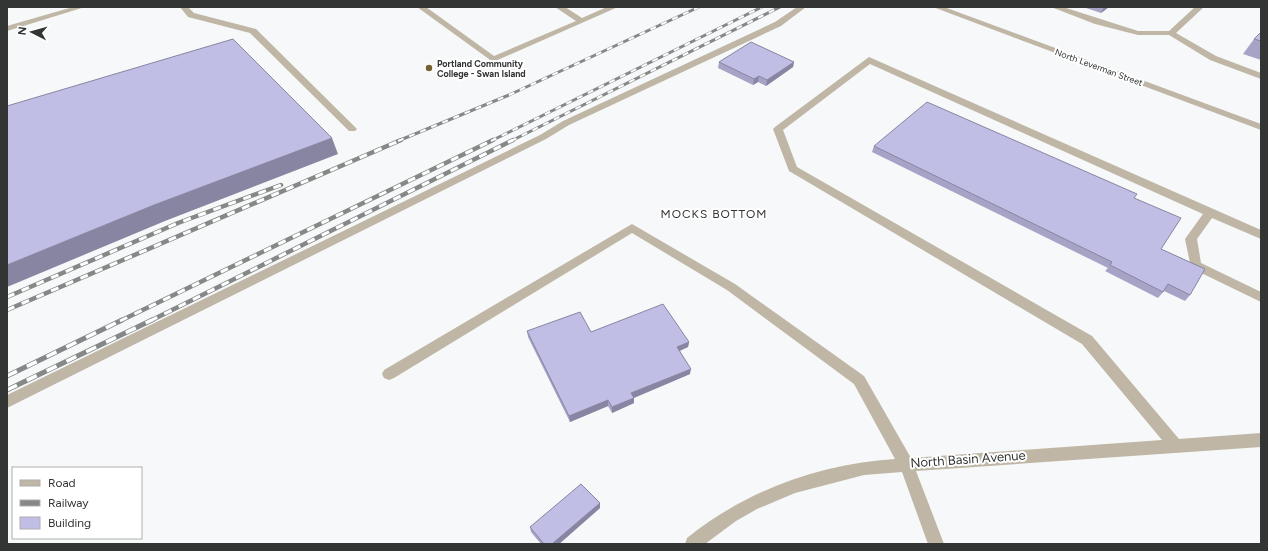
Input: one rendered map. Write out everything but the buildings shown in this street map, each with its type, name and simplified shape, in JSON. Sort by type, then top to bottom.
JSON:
[{"type":"street","points":[[184,7],[191,15],[222,25],[253,31],[352,129]]},
{"type":"street","points":[[421,7],[493,58],[614,7]]},
{"type":"street","points":[[559,7],[582,21]]},
{"type":"street","points":[[7,402],[536,141],[566,123],[778,24],[802,7]]},
{"type":"street","name":"North Leverman Street","points":[[937,7],[1261,127]]},
{"type":"street","points":[[1055,7],[1098,22],[1138,33],[1171,33],[1213,58],[1261,76]]},
{"type":"street","points":[[1171,33],[1200,7]]},
{"type":"street","points":[[7,29],[76,8]]},
{"type":"street","points":[[1175,445],[1087,340],[793,170],[778,129],[869,60],[1261,235]]},
{"type":"street","points":[[1210,212],[1191,239],[1195,265],[1261,297]]},
{"type":"street","points":[[389,374],[632,228],[731,287],[859,380],[906,464],[936,544]]},
{"type":"street","name":"North Basin Avenue","points":[[693,544],[709,530],[734,514],[766,497],[798,483],[830,474],[864,468],[906,464],[1261,440]]},
{"type":"railway","points":[[398,141],[509,95],[699,7]]},
{"type":"railway","points":[[491,141],[762,7]]},
{"type":"railway","points":[[511,141],[780,7]]},
{"type":"railway","points":[[7,310],[401,140]]},
{"type":"railway","points":[[120,321],[493,140]]},
{"type":"railway","points":[[150,321],[513,140]]},
{"type":"railway","points":[[7,297],[178,223],[281,185]]},
{"type":"railway","points":[[7,376],[122,320]]},
{"type":"railway","points":[[7,390],[152,320]]},
{"type":"place","name":"Portland Community College - Swan Island","points":[[429,68]]},
{"type":"district","name":"MOCKS BOTTOM","points":[[714,214]]}]
